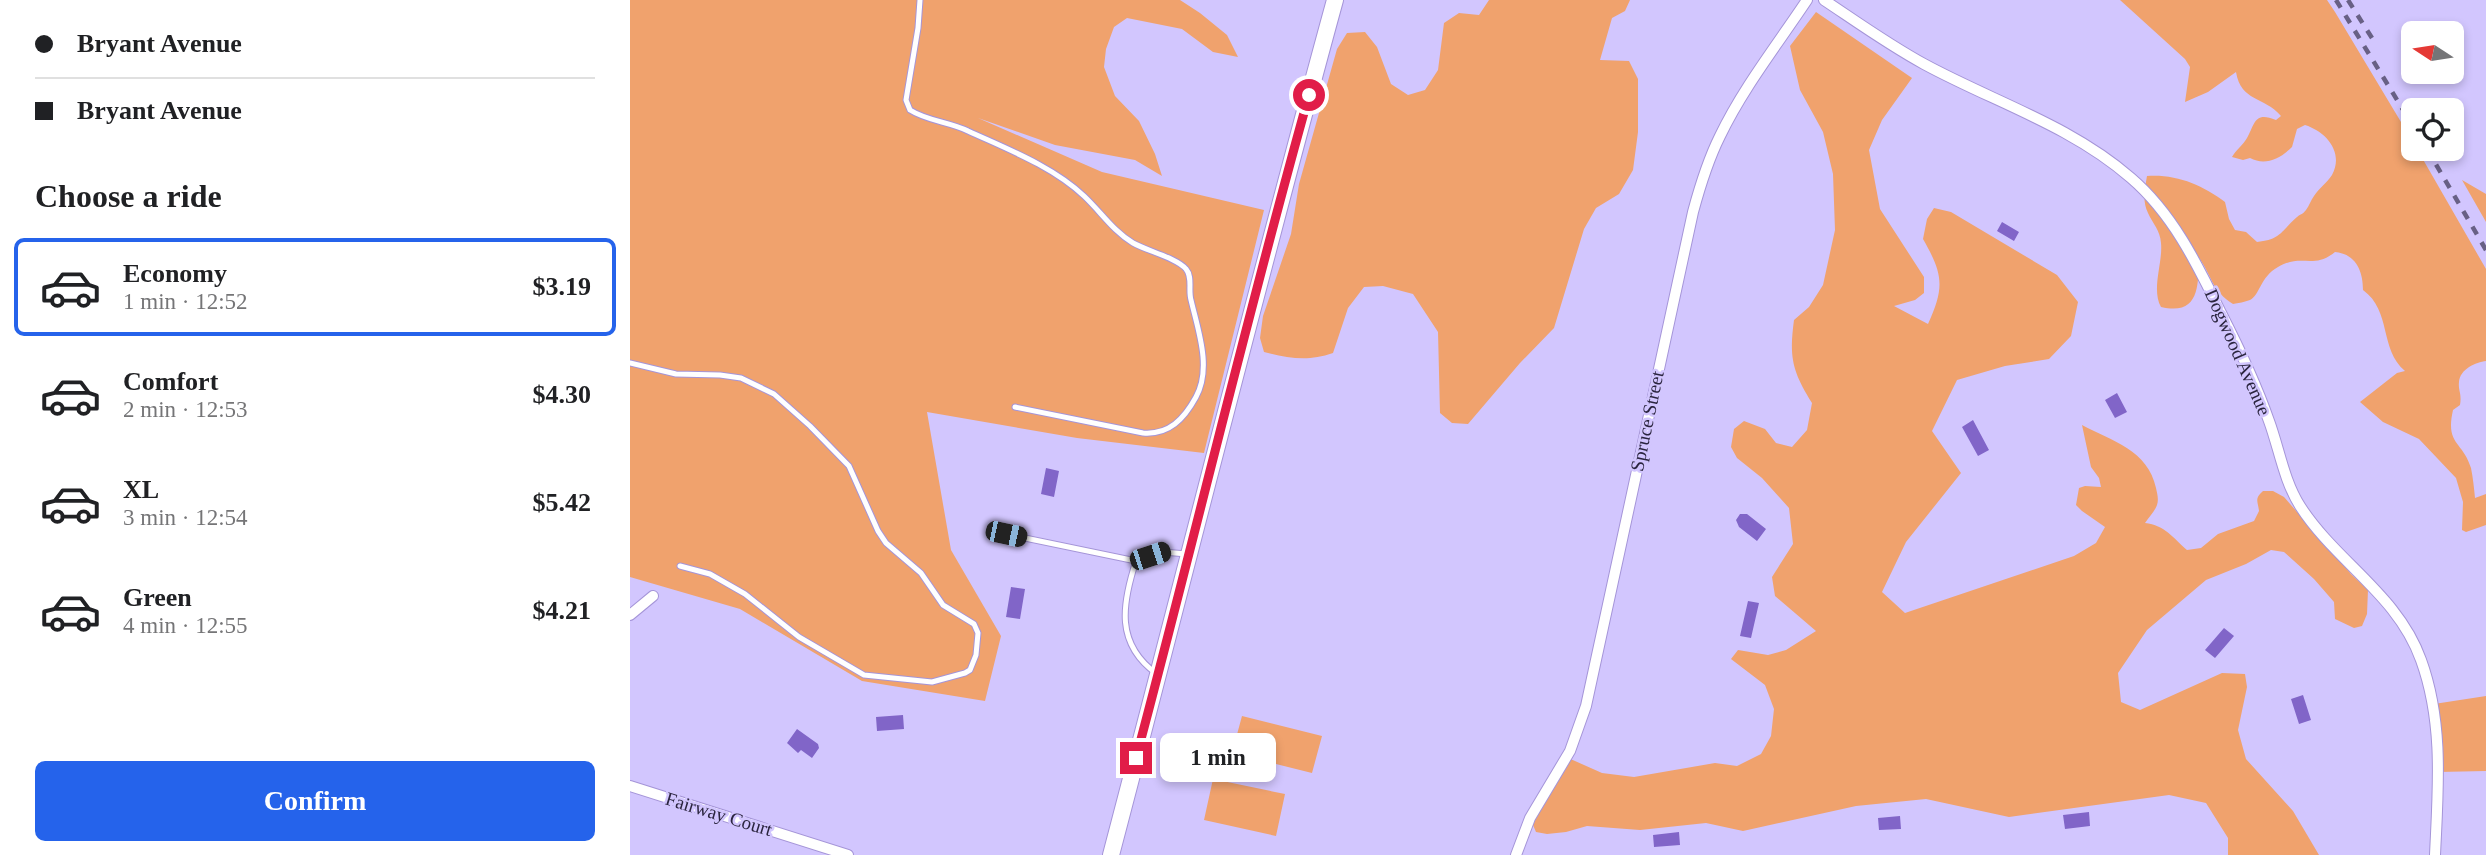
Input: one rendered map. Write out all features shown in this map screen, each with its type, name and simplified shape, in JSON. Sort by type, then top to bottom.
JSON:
[{"type":"main road","points":[[1111,855],[1255,291],[1335,0]]},
{"type":"street","name":"Spruce Street","points":[[1516,855],[1530,818],[1570,751],[1586,706],[1693,212],[1703,179],[1718,139],[1733,110],[1807,0]]},
{"type":"street","name":"Dogwood Avenue","points":[[1824,0],[1925,65],[2063,130],[2099,152],[2133,179],[2167,216],[2199,269],[2243,357],[2269,419],[2298,504],[2320,533],[2395,610],[2421,658],[2437,724],[2435,855]]},
{"type":"street","points":[[630,615],[653,596]]},
{"type":"street","name":"Fairway Court","points":[[630,786],[848,855]]},
{"type":"lane","points":[[920,0],[906,100],[910,110],[926,118],[954,124],[1064,180],[1084,196],[1118,233],[1134,244],[1181,265],[1189,274],[1190,298],[1201,336],[1203,381],[1191,406],[1171,428],[1153,434],[1143,433],[1015,407]]},
{"type":"lane","points":[[630,363],[677,374],[741,378],[774,394],[849,466],[886,543],[921,573],[943,605],[974,624],[978,633],[976,655],[970,670],[932,682],[864,675],[799,638],[745,594],[710,575],[680,565]]},
{"type":"lane","points":[[1006,534],[1136,561],[1163,552],[1190,554]]},
{"type":"lane","points":[[1136,561],[1124,611],[1129,643],[1142,663],[1158,675]]},
{"type":"shaded area","points":[[630,0],[1180,0],[1227,35],[1238,57],[1213,52],[1182,29],[1127,18],[1114,27],[1106,49],[1104,67],[1115,96],[1139,121],[1162,176],[1135,160],[1055,145],[978,118],[1102,172],[1264,210],[1204,453],[1077,438],[927,412],[951,550],[1001,636],[985,701],[862,681],[740,609],[630,577]]},
{"type":"shaded area","points":[[1489,0],[1630,0],[1625,11],[1612,18],[1600,60],[1629,61],[1638,79],[1638,132],[1633,170],[1619,194],[1596,208],[1584,229],[1554,328],[1468,424],[1452,423],[1440,413],[1438,332],[1413,294],[1383,286],[1364,287],[1348,308],[1333,353],[1324,356],[1298,358],[1264,352],[1260,338],[1263,316],[1291,234],[1299,184],[1337,49],[1347,33],[1365,32],[1377,47],[1391,84],[1408,95],[1425,90],[1438,70],[1444,23],[1459,13],[1479,15]]},
{"type":"shaded area","points":[[2120,0],[2327,0],[2335,12],[2401,122],[2401,161],[2424,161],[2486,269],[2486,361],[2473,365],[2462,373],[2459,382],[2460,405],[2453,410],[2451,430],[2468,459],[2475,498],[2486,494],[2486,525],[2466,532],[2462,530],[2463,502],[2456,478],[2419,439],[2383,422],[2360,402],[2397,373],[2405,371],[2392,352],[2378,308],[2363,290],[2360,270],[2348,256],[2335,252],[2320,260],[2286,263],[2267,276],[2253,298],[2233,304],[2216,288],[2199,258],[2197,288],[2190,303],[2174,309],[2161,307],[2157,284],[2161,243],[2145,204],[2147,176],[2179,179],[2207,190],[2225,202],[2235,230],[2246,232],[2257,242],[2276,237],[2304,212],[2332,175],[2336,159],[2335,151],[2326,138],[2305,125],[2297,129],[2292,147],[2277,158],[2261,161],[2232,157],[2245,141],[2256,120],[2263,117],[2276,120],[2281,116],[2248,94],[2239,82],[2236,72],[2208,92],[2185,102],[2190,67],[2185,59]]},
{"type":"shaded area","points":[[1816,12],[1912,78],[1882,120],[1869,150],[1880,209],[1924,277],[1924,293],[1915,300],[1894,306],[1928,324],[1937,300],[1939,281],[1935,262],[1923,239],[1927,219],[1934,208],[1951,212],[2057,275],[2078,302],[2071,336],[2049,359],[2005,366],[1957,380],[1932,431],[1961,473],[1906,542],[1882,592],[1905,613],[2074,556],[2096,543],[2105,527],[2076,505],[2079,488],[2101,487],[2099,478],[2091,467],[2082,425],[2127,448],[2145,464],[2152,475],[2158,501],[2145,523],[2163,529],[2187,550],[2201,548],[2218,534],[2254,521],[2259,511],[2258,498],[2263,491],[2273,491],[2284,497],[2368,590],[2367,614],[2362,626],[2354,628],[2335,619],[2334,602],[2314,579],[2284,552],[2271,550],[2246,564],[2206,580],[2147,630],[2118,673],[2121,702],[2140,710],[2222,673],[2245,674],[2247,687],[2238,730],[2246,759],[2293,811],[2319,855],[2228,855],[2228,838],[2206,803],[2169,795],[2009,817],[1926,799],[1856,806],[1743,831],[1706,823],[1640,830],[1587,826],[1566,832],[1536,832],[1530,818],[1566,757],[1602,773],[1634,777],[1715,763],[1737,766],[1761,754],[1771,736],[1774,709],[1765,685],[1731,659],[1738,650],[1768,655],[1786,650],[1816,631],[1775,596],[1772,577],[1793,544],[1789,508],[1762,478],[1737,458],[1731,447],[1734,429],[1744,421],[1765,429],[1776,443],[1792,447],[1807,430],[1812,403],[1800,382],[1792,354],[1794,320],[1809,307],[1823,285],[1835,230],[1833,174],[1823,132],[1800,90],[1790,46]]},
{"type":"shaded area","points":[[2462,180],[2486,194],[2486,222]]},
{"type":"shaded area","points":[[2002,222],[2019,232],[2014,241],[1997,231]]},
{"type":"shaded area","points":[[2117,393],[2127,412],[2115,418],[2105,400]]},
{"type":"shaded area","points":[[1973,420],[1989,450],[1978,456],[1962,427]]},
{"type":"shaded area","points":[[1046,468],[1059,471],[1054,497],[1041,494]]},
{"type":"shaded area","points":[[1740,514],[1747,514],[1766,529],[1757,541],[1739,527],[1736,520]]},
{"type":"shaded area","points":[[1011,587],[1025,589],[1020,619],[1006,617]]},
{"type":"shaded area","points":[[1748,601],[1759,603],[1751,638],[1740,636]]},
{"type":"shaded area","points":[[2224,628],[2234,636],[2215,658],[2205,650]]},
{"type":"shaded area","points":[[2303,695],[2311,720],[2299,724],[2291,699]]},
{"type":"shaded area","points":[[2486,696],[2486,771],[2438,772],[2434,704]]},
{"type":"shaded area","points":[[903,715],[904,729],[877,731],[876,717]]},
{"type":"shaded area","points":[[1242,716],[1322,736],[1312,773],[1232,753]]},
{"type":"shaded area","points":[[797,729],[818,744],[819,748],[812,758],[801,750],[798,753],[787,743]]},
{"type":"shaded area","points":[[1213,779],[1285,794],[1276,836],[1204,820]]},
{"type":"shaded area","points":[[2089,812],[2090,826],[2065,829],[2063,815]]},
{"type":"shaded area","points":[[1900,816],[1901,829],[1879,830],[1878,818]]},
{"type":"shaded area","points":[[1679,832],[1680,845],[1654,847],[1653,835]]},
{"type":"railway","points":[[2336,0],[2401,106]]},
{"type":"railway","points":[[2348,0],[2372,38]]},
{"type":"railway","points":[[2434,161],[2486,250]]},
{"type":"route","points":[[1136,758],[1309,95]]}]
